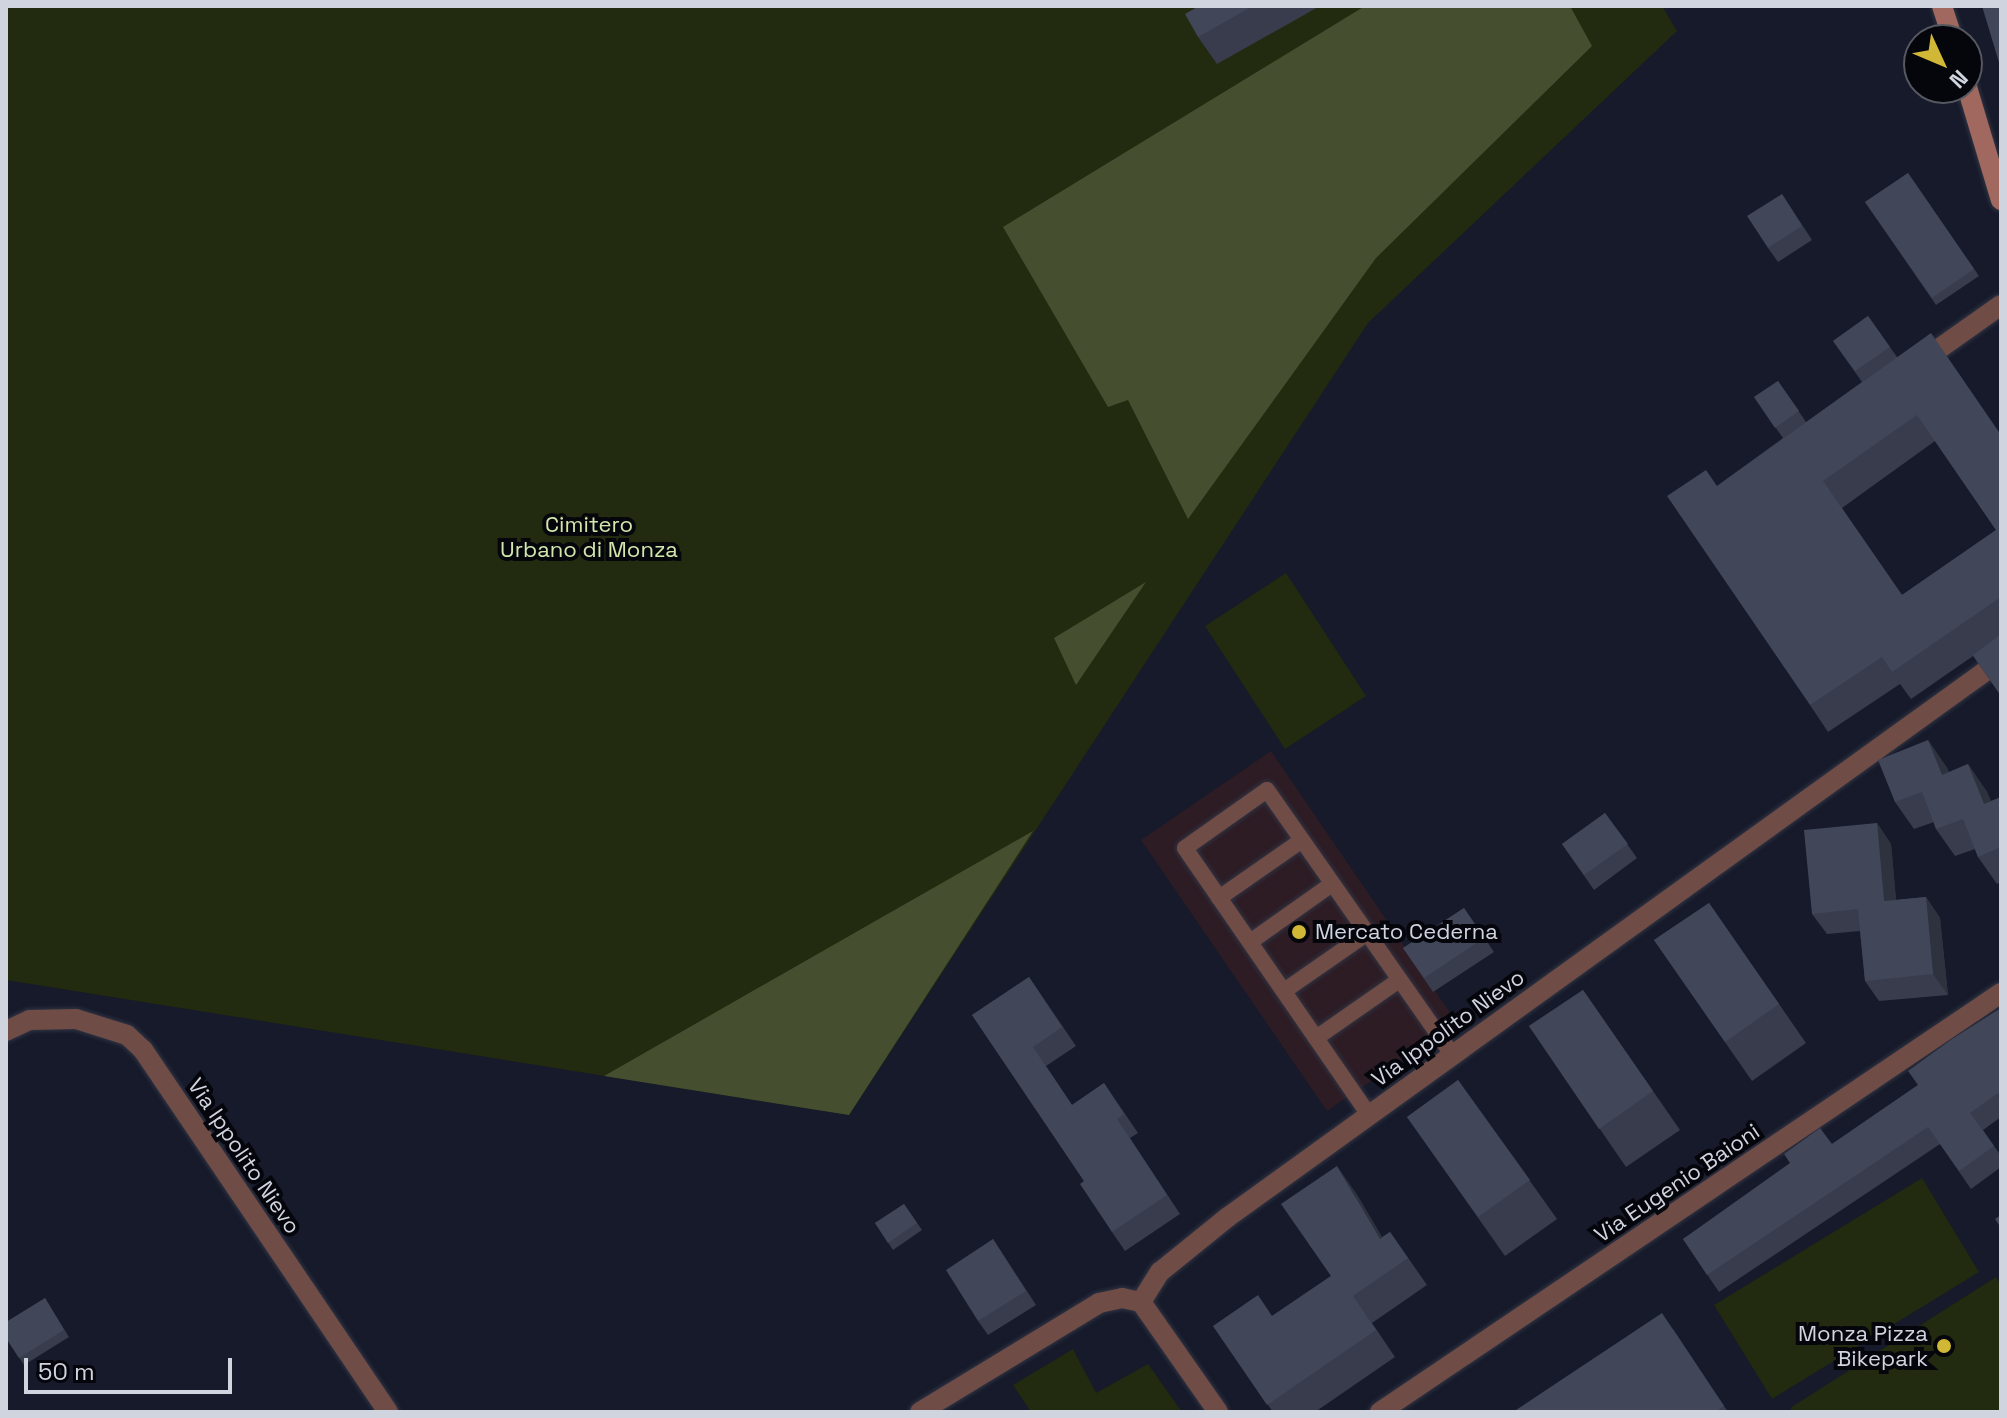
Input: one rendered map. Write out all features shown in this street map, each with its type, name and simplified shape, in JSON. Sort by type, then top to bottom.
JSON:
[{"type":"street","points":[[1972,104],[2001,200]]},
{"type":"street","points":[[1899,377],[2001,305]]},
{"type":"street","name":"Via Ippolito Nievo","points":[[1141,1302],[1160,1272],[1369,1115],[2001,660]]},
{"type":"street","name":"Via Eugenio Baioni","points":[[1380,1412],[2001,993]]},
{"type":"street","name":"Via Ippolito Nievo","points":[[6,1031],[30,1020],[76,1019],[127,1035],[143,1050],[388,1412]]},
{"type":"street","points":[[920,1412],[1099,1303],[1122,1298],[1141,1302],[1218,1412]]},
{"type":"lane","points":[[1369,1115],[1185,848],[1208,831],[1267,790],[1452,1054]]},
{"type":"lane","points":[[1219,898],[1302,840]]},
{"type":"lane","points":[[1250,942],[1332,884]]},
{"type":"lane","points":[[1284,991],[1366,934]]},
{"type":"lane","points":[[1316,1038],[1399,980]]},
{"type":"shaded area","name":"Mercato Cederna","points":[[1271,751],[1457,1023],[1327,1111],[1141,840]]},
{"type":"green space","name":"Cimitero Urbano di Monza","points":[[6,6],[1662,6],[1677,31],[1368,323],[849,1115],[6,980]]},
{"type":"green space","points":[[1365,6],[1570,6],[1592,46],[1376,258],[1188,519],[1128,400],[1108,407],[1003,227]]},
{"type":"green space","points":[[1286,573],[1366,696],[1285,749],[1205,626]]},
{"type":"green space","points":[[1146,582],[1076,685],[1054,638]]},
{"type":"green space","points":[[1033,831],[849,1115],[604,1076]]},
{"type":"green space","points":[[1922,1178],[1979,1272],[1772,1399],[1714,1305]]},
{"type":"green space","name":"Monza Pizza Bikepark","points":[[1996,1277],[2001,1285],[2001,1412],[1793,1412],[1790,1408]]},
{"type":"green space","points":[[1073,1349],[1096,1393],[1148,1364],[1182,1412],[1031,1412],[1013,1385]]},
{"type":"building","points":[[1199,6],[1253,6],[1198,37],[1185,14]]},
{"type":"building","points":[[1982,6],[2001,6],[2001,69]]},
{"type":"building","points":[[1908,173],[1974,269],[1932,298],[1865,202]]},
{"type":"building","points":[[1782,194],[1802,226],[1768,248],[1747,216]]},
{"type":"building","points":[[1868,316],[1890,347],[1855,371],[1833,341]]},
{"type":"building","points":[[1931,333],[2001,435],[2001,597],[1892,672],[1882,657],[1810,705],[1667,496],[1706,470],[1717,486]],"holes":[[[1917,415],[1996,530],[1902,595],[1823,481]]]},
{"type":"building","points":[[1778,381],[1799,411],[1775,428],[1754,397]]},
{"type":"building","points":[[2001,634],[2001,696],[1973,655]]},
{"type":"building","points":[[1928,740],[1942,775],[1968,764],[1984,804],[2001,797],[2001,847],[1978,857],[1963,819],[1936,829],[1922,792],[1895,802],[1878,760]]},
{"type":"building","points":[[1605,813],[1628,844],[1584,875],[1562,844]]},
{"type":"building","points":[[1877,823],[1884,901],[1926,897],[1933,974],[1865,981],[1858,909],[1812,914],[1804,830]]},
{"type":"building","points":[[1709,903],[1779,1004],[1725,1042],[1654,940]]},
{"type":"building","points":[[1464,908],[1484,938],[1424,978],[1403,948]]},
{"type":"building","points":[[1029,977],[1062,1027],[1033,1047],[1072,1105],[1104,1083],[1124,1114],[1117,1119],[1167,1195],[1112,1232],[1080,1184],[1084,1181],[972,1015]]},
{"type":"building","points":[[1583,990],[1653,1091],[1599,1129],[1529,1026]]},
{"type":"building","points":[[2001,1008],[2001,1091],[1970,1113],[1994,1146],[1959,1171],[1928,1127],[1707,1275],[1683,1239],[1790,1163],[1784,1154],[1820,1128],[1832,1144],[1918,1085],[1908,1071]]},
{"type":"building","points":[[1458,1080],[1530,1180],[1478,1217],[1407,1117]]},
{"type":"building","points":[[1337,1166],[1380,1239],[1390,1232],[1408,1258],[1353,1296],[1376,1330],[1267,1405],[1213,1326],[1258,1295],[1272,1316],[1331,1276],[1281,1204]]},
{"type":"building","points":[[904,1204],[917,1223],[888,1243],[875,1223]]},
{"type":"building","points":[[993,1239],[1026,1291],[978,1321],[946,1270]]},
{"type":"building","points":[[45,1298],[64,1330],[19,1358],[6,1338],[6,1322]]},
{"type":"building","points":[[1662,1313],[1724,1406],[1715,1412],[1513,1412]]},
{"type":"place","name":"Mercato Cederna","points":[[1299,932]]},
{"type":"place","name":"Monza Pizza Bikepark","points":[[1944,1346]]}]
